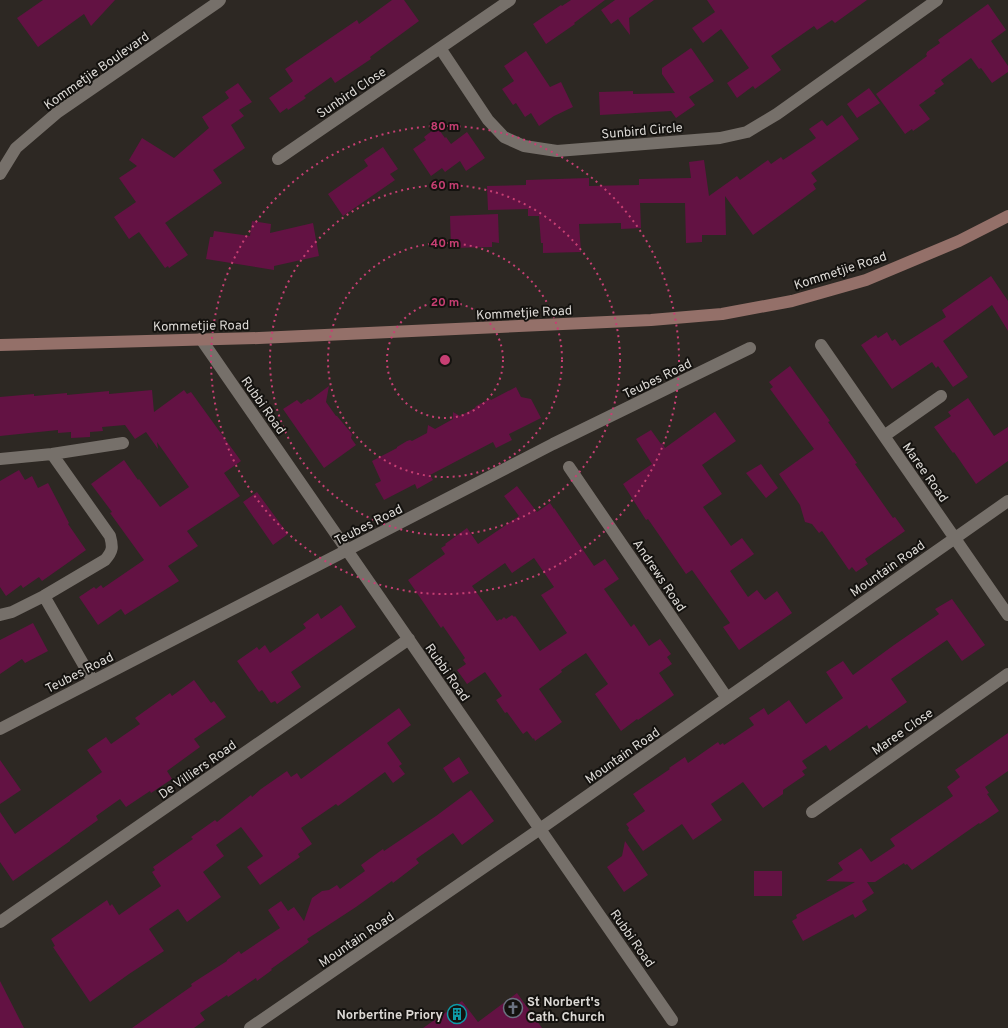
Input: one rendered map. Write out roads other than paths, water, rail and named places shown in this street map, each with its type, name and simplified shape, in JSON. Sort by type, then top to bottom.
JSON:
[{"type":"main road","name":"Kommetjie Road","points":[[0,345],[259,338],[651,320],[722,314],[792,301],[866,280],[959,241],[1008,216]]},
{"type":"street","name":"Kommetjie Boulevard","points":[[0,174],[16,148],[58,112],[220,0]]},
{"type":"street","points":[[440,48],[510,0]]},
{"type":"street","name":"Sunbird Circle","points":[[440,48],[488,120],[504,137],[524,146],[557,151],[720,138],[747,132],[777,114],[937,0]]},
{"type":"street","name":"Sunbird Close","points":[[278,159],[440,48]]},
{"type":"street","name":"Rubbi Road","points":[[201,339],[672,1020]]},
{"type":"street","name":"Maree Road","points":[[822,345],[1008,615]]},
{"type":"street","name":"Teubes Road","points":[[0,729],[552,444],[750,348]]},
{"type":"street","points":[[884,436],[941,396]]},
{"type":"street","points":[[0,459],[52,454],[123,443]]},
{"type":"street","points":[[0,615],[12,612],[44,596],[106,560],[111,554],[112,546],[110,536],[52,454]]},
{"type":"street","name":"Andrews Road","points":[[569,468],[727,698]]},
{"type":"street","name":"Mountain Road","points":[[250,1028],[540,829],[1008,501]]},
{"type":"street","points":[[44,596],[93,681]]},
{"type":"street","name":"De Villiers Road","points":[[0,922],[409,639]]},
{"type":"street","name":"Maree Close","points":[[812,812],[1008,674]]},
{"type":"place","name":"St Norbert's Cath. Church","points":[[513,1008]]},
{"type":"place","name":"Norbertine Priory","points":[[457,1014]]}]
